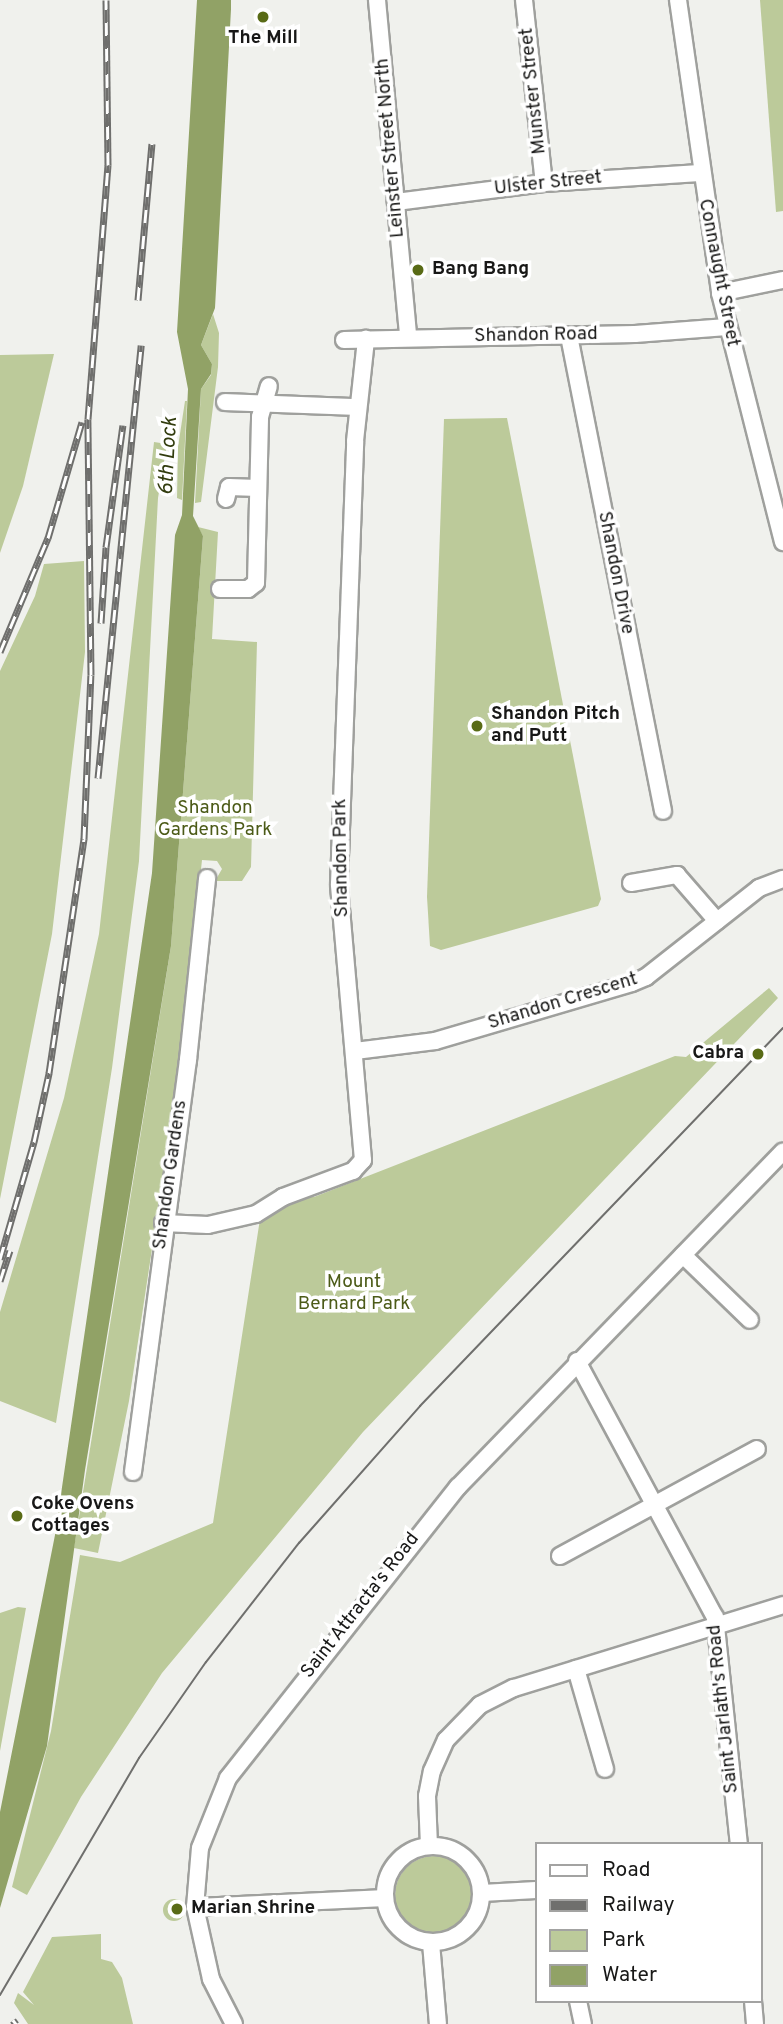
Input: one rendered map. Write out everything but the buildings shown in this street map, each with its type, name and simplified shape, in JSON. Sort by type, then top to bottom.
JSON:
[{"type":"street","name":"Leinster Street North","points":[[377,0],[408,337]]},
{"type":"street","name":"Munster Street","points":[[524,0],[544,183]]},
{"type":"street","name":"Connaught Street","points":[[678,0],[700,173],[720,293],[783,542]]},
{"type":"street","name":"Ulster Street","points":[[396,202],[544,183],[700,173]]},
{"type":"street","points":[[720,293],[783,280]]},
{"type":"street","name":"Shandon Road","points":[[344,340],[569,336],[727,327]]},
{"type":"street","name":"Shandon Drive","points":[[569,336],[663,811]]},
{"type":"street","name":"Shandon Park","points":[[163,1223],[208,1225],[256,1214],[284,1197],[360,1167],[355,1051],[339,884],[357,407],[366,339]]},
{"type":"street","points":[[220,589],[248,589],[256,583],[262,403],[269,386]]},
{"type":"street","points":[[225,402],[357,407]]},
{"type":"street","points":[[226,499],[229,487],[258,488]]},
{"type":"street","points":[[631,883],[677,875],[717,921]]},
{"type":"street","name":"Shandon Gardens","points":[[133,1472],[163,1223],[188,1060],[207,878]]},
{"type":"street","name":"Shandon Crescent","points":[[355,1051],[435,1041],[632,983],[646,977],[759,888],[783,879]]},
{"type":"street","name":"Saint Attracta's Road","points":[[234,2024],[211,1979],[195,1907],[200,1848],[228,1778],[395,1562],[458,1487],[577,1361],[783,1152]]},
{"type":"street","points":[[683,1255],[750,1320]]},
{"type":"street","name":"Saint Jarlath's Road","points":[[577,1361],[717,1625],[739,1842]]},
{"type":"street","points":[[560,1556],[757,1449]]},
{"type":"street","points":[[429,1846],[429,1783],[446,1740],[490,1700],[576,1669],[783,1605]]},
{"type":"street","points":[[576,1669],[605,1769]]},
{"type":"street","points":[[429,1846],[460,1853],[479,1876],[482,1893],[473,1922],[462,1934],[431,1943],[404,1933],[383,1898],[393,1867],[403,1856],[429,1846]]},
{"type":"street","points":[[482,1893],[534,1890]]},
{"type":"street","points":[[195,1907],[383,1898]]},
{"type":"street","points":[[431,1943],[438,2024]]},
{"type":"street","points":[[578,2003],[583,2024]]},
{"type":"street","points":[[753,2003],[755,2024]]},
{"type":"green space","points":[[760,0],[783,0],[783,211],[776,212]]},
{"type":"green space","points":[[213,314],[219,333],[218,367],[201,502],[195,503],[201,389],[211,375],[212,364],[201,345]]},
{"type":"green space","points":[[54,354],[23,486],[0,553],[0,355]]},
{"type":"green space","points":[[185,401],[182,500],[177,498],[178,447]]},
{"type":"green space","name":"Shandon Pitch and Putt","points":[[507,418],[601,899],[598,906],[441,950],[430,946],[427,897],[444,419]]},
{"type":"green space","points":[[154,442],[167,444],[158,498],[139,861],[112,1068],[56,1423],[0,1401],[0,1312],[64,1098],[99,934]]},
{"type":"green space","name":"Shandon Gardens Park","points":[[198,527],[218,532],[212,639],[257,642],[251,867],[242,881],[215,881],[222,869],[217,861],[202,860],[181,1057],[129,1401],[98,1553],[74,1548],[171,946],[203,536]]},
{"type":"green space","points":[[84,561],[85,652],[52,934],[0,1199],[0,671],[35,596],[44,564]]},
{"type":"green space","name":"Mount Bernard Park","points":[[769,988],[778,998],[363,1432],[162,1673],[81,1797],[27,1895],[12,1887],[51,1731],[80,1555],[120,1562],[213,1523],[260,1219],[301,1197],[314,1197],[675,1056],[686,1057]]},
{"type":"green space","points":[[18,1607],[26,1608],[0,1751],[0,1613]]},
{"type":"green space","points":[[426,1856],[442,1856],[456,1862],[467,1873],[473,1887],[473,1903],[467,1917],[456,1928],[442,1934],[426,1934],[412,1928],[401,1917],[395,1903],[395,1887],[401,1873],[412,1862]]},
{"type":"green space","points":[[174,1899],[184,1906],[185,1910],[178,1920],[174,1921],[164,1914],[163,1910],[170,1900]]},
{"type":"green space","points":[[101,1934],[101,1959],[112,1962],[122,1978],[133,2024],[28,2024],[14,2003],[18,1993],[34,2005],[23,1992],[52,1937]]},
{"type":"water","points":[[197,0],[231,0],[231,9],[215,308],[201,345],[212,364],[211,374],[201,389],[193,516],[203,536],[171,946],[85,1470],[47,1746],[0,1908],[0,1812],[55,1535],[152,873],[175,535],[182,515],[188,389],[177,332]]},
{"type":"tram line","points":[[0,1995],[139,1758],[206,1662],[299,1543],[420,1406],[783,1028]]},
{"type":"railway","points":[[0,1259],[34,1142],[49,1073],[84,839],[91,675],[88,419],[108,165],[106,0]]},
{"type":"railway","points":[[138,300],[152,144]]},
{"type":"railway","points":[[98,778],[141,345]]},
{"type":"railway","points":[[0,652],[48,538],[82,422]]},
{"type":"railway","points":[[101,623],[106,547],[123,425]]},
{"type":"railway","points":[[0,1281],[10,1251]]},
{"type":"railway","points":[[13,2020],[16,2024]]},
{"type":"place","name":"The Mill","points":[[263,17]]},
{"type":"place","name":"Bang Bang","points":[[418,270]]},
{"type":"place","name":"Shandon Pitch and Putt","points":[[477,726]]},
{"type":"place","name":"Cabra","points":[[758,1054]]},
{"type":"place","name":"Coke Ovens Cottages","points":[[17,1516]]},
{"type":"place","name":"Marian Shrine","points":[[177,1909]]},
{"type":"water label","name":"6th Lock","points":[[169,456]]}]
